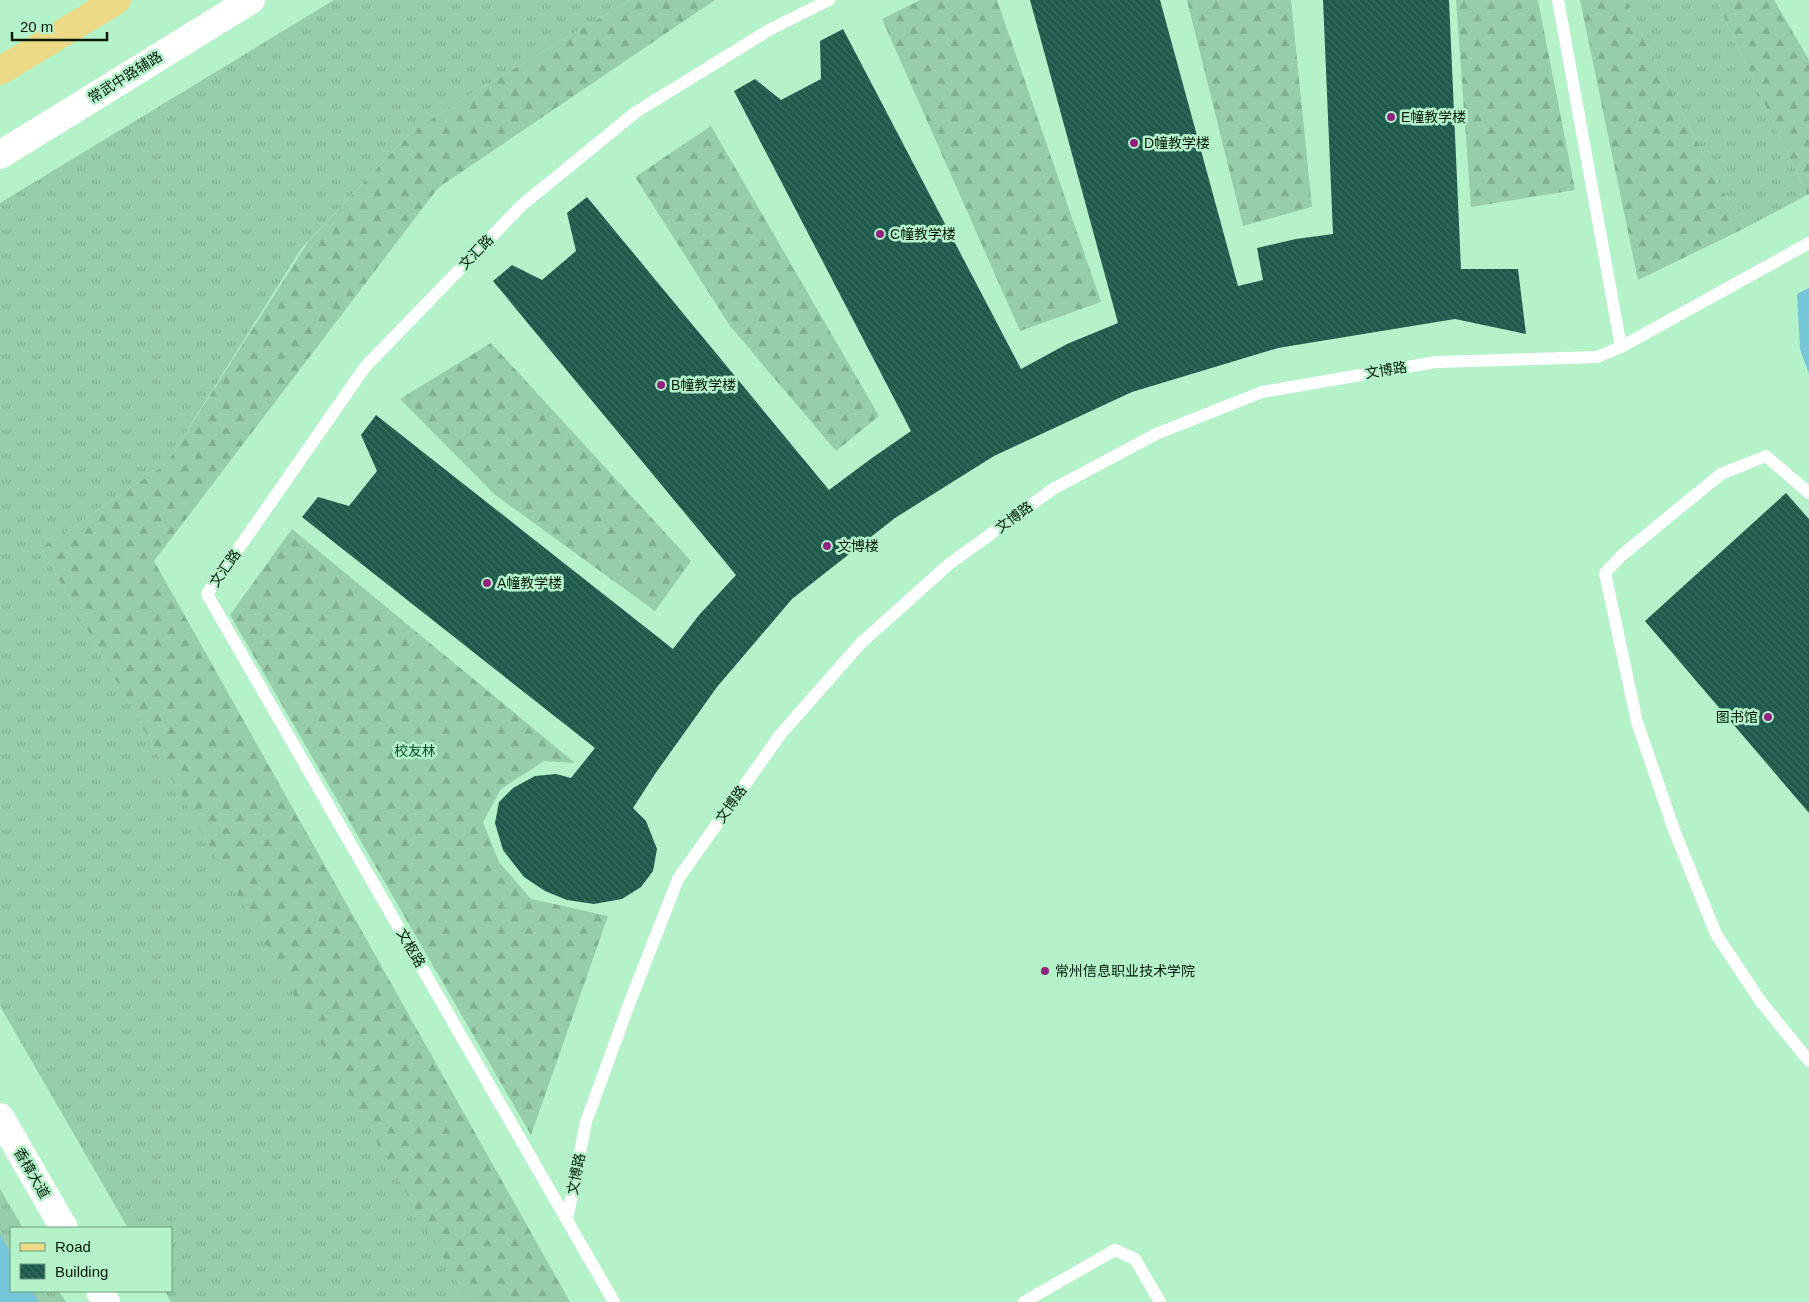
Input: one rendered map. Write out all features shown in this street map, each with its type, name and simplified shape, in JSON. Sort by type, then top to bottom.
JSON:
[{"type":"main road","points":[[0,71],[117,0]]},
{"type":"street","name":"常武中路辅路","points":[[0,155],[251,0]]},
{"type":"street","name":"香樟大道","points":[[0,1117],[63,1227]]},
{"type":"lane","name":"文汇路","points":[[207,594],[365,367],[522,204],[636,112],[769,30],[829,0]]},
{"type":"lane","points":[[1558,0],[1621,347]]},
{"type":"lane","name":"文博路","points":[[567,1220],[586,1122],[678,879],[780,735],[860,644],[948,565],[1053,489],[1156,434],[1262,392],[1436,362],[1596,357],[1621,347],[1809,243]]},
{"type":"lane","points":[[1809,493],[1766,456],[1721,474],[1622,555],[1605,573],[1638,722],[1674,830],[1716,934],[1761,1002],[1809,1061]]},
{"type":"lane","name":"文枢路","points":[[207,594],[614,1302]]},
{"type":"lane","points":[[1024,1302],[1115,1250],[1135,1258],[1160,1302]]},
{"type":"green space","points":[[334,0],[630,0],[471,94],[410,133],[301,249],[166,464],[41,548],[469,1302],[171,1302],[166,1292],[172,1292],[172,1227],[127,1227],[0,1006],[0,203]]},
{"type":"green space","points":[[630,0],[715,0],[438,188],[154,561],[570,1302],[468,1302],[41,548],[166,464],[308,242],[410,133],[471,94]]},
{"type":"green space","points":[[920,0],[997,0],[1101,302],[1020,331],[882,19]]},
{"type":"green space","points":[[1187,0],[1291,0],[1312,207],[1243,226]]},
{"type":"green space","points":[[1456,0],[1538,0],[1575,190],[1471,207]]},
{"type":"green space","points":[[1580,0],[1628,0],[1630,12],[1743,229],[1638,280]]},
{"type":"green space","points":[[1628,0],[1716,0],[1807,195],[1743,229],[1630,12]]},
{"type":"green space","points":[[1716,0],[1774,0],[1809,60],[1809,194],[1807,195]]},
{"type":"green space","points":[[711,126],[879,416],[836,451],[730,326],[635,177]]},
{"type":"green space","points":[[491,343],[691,561],[655,611],[494,494],[400,399]]},
{"type":"green space","name":"校友林","points":[[292,529],[575,763],[544,761],[501,789],[483,822],[499,862],[531,899],[608,916],[531,1135],[230,615]]},
{"type":"green space","points":[[0,1189],[22,1227],[10,1227],[10,1292],[60,1292],[66,1302],[0,1302]]},
{"type":"water","points":[[1809,288],[1809,374],[1800,349],[1797,294]]},
{"type":"water","points":[[0,1234],[10,1252],[10,1292],[33,1292],[39,1302],[0,1302]]},
{"type":"building","points":[[1030,0],[1160,0],[1238,286],[1263,280],[1257,248],[1296,239],[1333,234],[1323,0],[1449,0],[1461,269],[1518,269],[1526,334],[1455,319],[1278,348],[1132,392],[994,456],[895,518],[792,599],[717,687],[633,808],[646,821],[657,849],[653,871],[641,887],[622,899],[594,904],[567,900],[545,891],[524,877],[503,850],[495,823],[499,802],[513,788],[535,776],[556,774],[571,778],[595,748],[302,517],[318,497],[349,506],[377,471],[361,435],[376,415],[673,649],[699,615],[736,575],[493,281],[512,265],[542,280],[576,251],[567,213],[587,197],[829,490],[911,431],[734,91],[755,79],[781,100],[821,79],[820,41],[843,29],[1021,369],[1067,344],[1118,323]]},
{"type":"building","name":"图书馆","points":[[1786,493],[1809,519],[1809,813],[1645,621]]},
{"type":"place","name":"E幢教学楼","points":[[1391,117]]},
{"type":"place","name":"D幢教学楼","points":[[1134,143]]},
{"type":"place","name":"C幢教学楼","points":[[880,234]]},
{"type":"place","name":"B幢教学楼","points":[[661,385]]},
{"type":"place","name":"文博楼","points":[[827,546]]},
{"type":"place","name":"A幢教学楼","points":[[487,583]]},
{"type":"place","name":"图书馆","points":[[1768,717]]},
{"type":"place","name":"常州信息职业技术学院","points":[[1045,971]]}]
